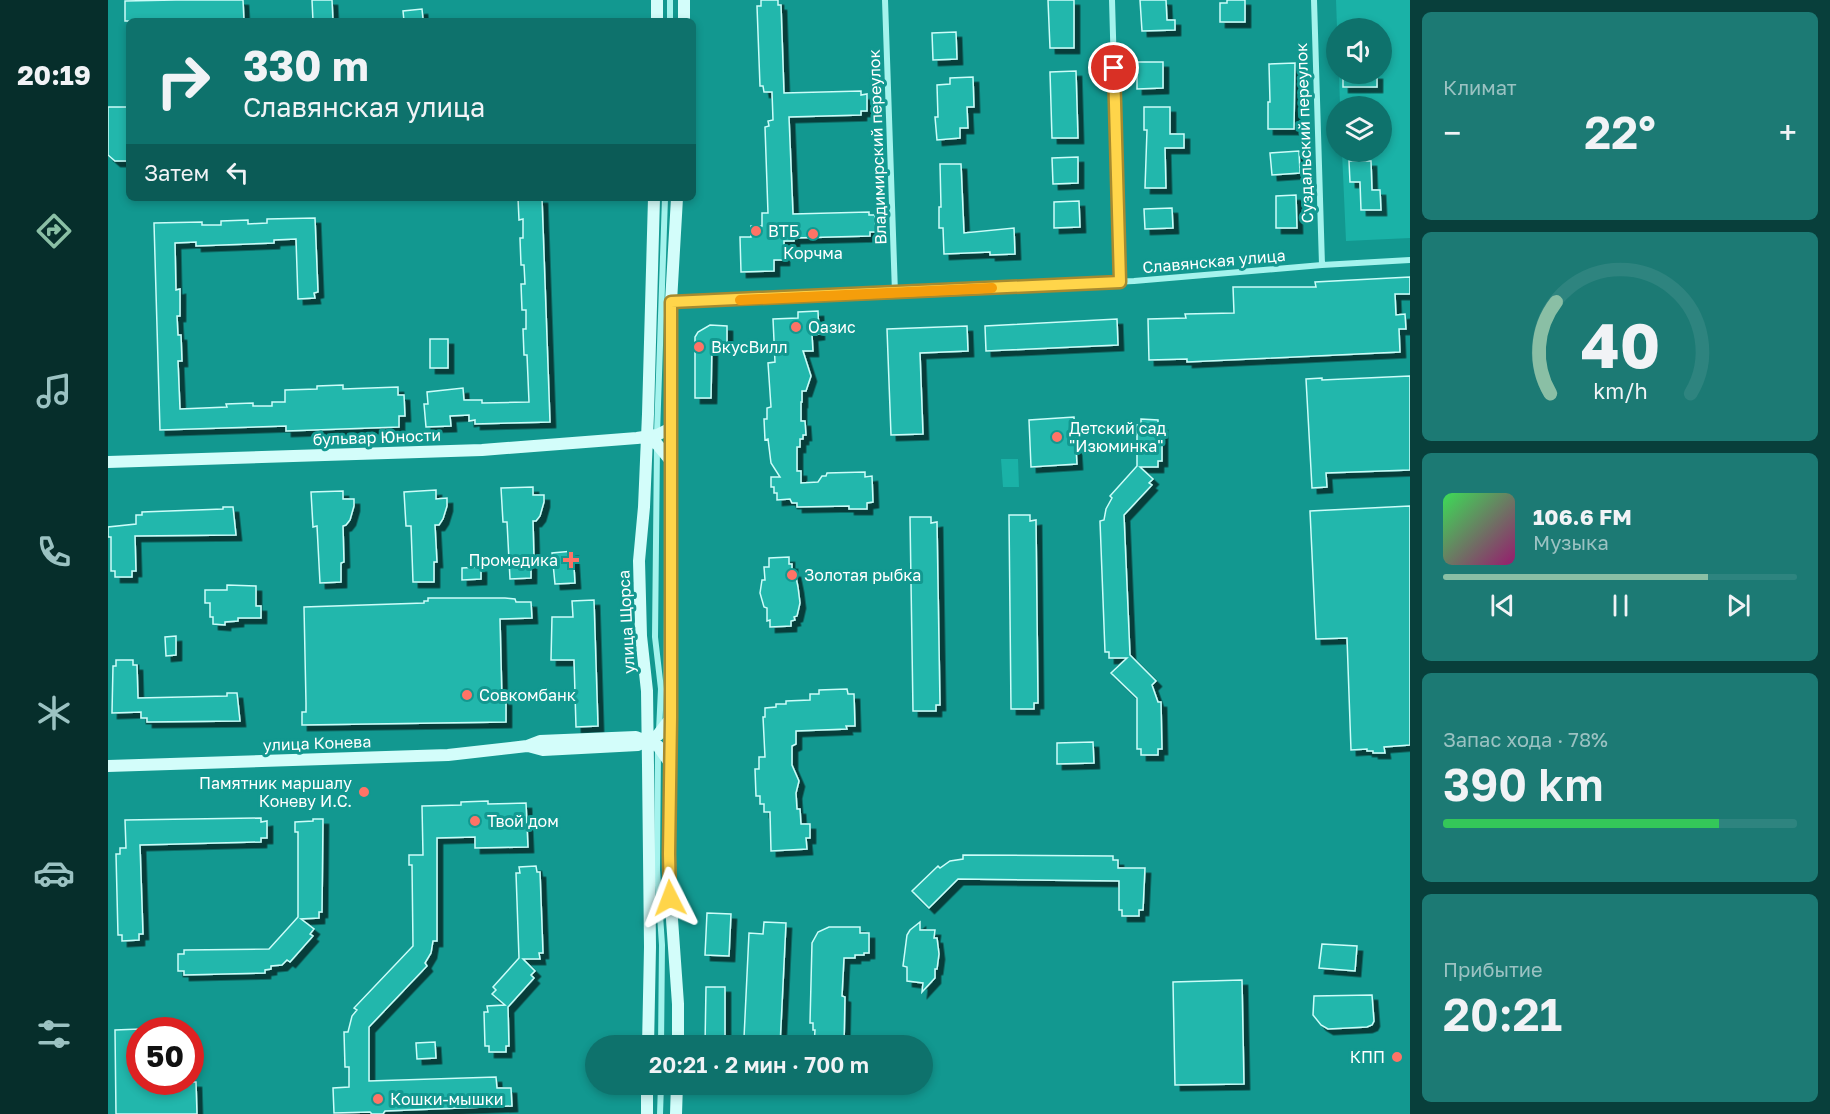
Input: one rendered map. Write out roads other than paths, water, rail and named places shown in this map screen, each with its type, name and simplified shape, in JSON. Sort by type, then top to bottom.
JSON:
[{"type":"main road","points":[[657,0],[657,18]]},
{"type":"main road","points":[[684,0],[684,18]]},
{"type":"main road","name":"улица Щорса","points":[[648,1035],[650,946],[648,766],[650,740],[640,636],[639,561],[654,438],[651,327],[654,201]]},
{"type":"main road","name":"улица Щорса","points":[[677,201],[666,302],[671,428],[669,877],[678,1035]]},
{"type":"main road","points":[[670,460],[654,438],[671,428]]},
{"type":"main road","name":"бульвар Юности","points":[[108,462],[482,450],[654,438]]},
{"type":"main road","points":[[670,763],[650,740],[671,718]]},
{"type":"main road","name":"улица Конева","points":[[108,766],[448,755],[527,746],[540,741],[650,740]]},
{"type":"main road","name":"улица Конева","points":[[527,746],[543,750],[627,747],[650,740]]},
{"type":"main road","points":[[627,747],[641,754],[648,766]]},
{"type":"main road","points":[[646,1114],[647,1095]]},
{"type":"main road","points":[[676,1114],[677,1095]]},
{"type":"street","points":[[670,0],[670,18]]},
{"type":"street","name":"Владимирский переулок","points":[[885,0],[896,292]]},
{"type":"street","points":[[1112,0],[1120,282]]},
{"type":"street","name":"Суздальский переулок","points":[[1314,0],[1322,265]]},
{"type":"street","name":"улица Щорса","points":[[661,1035],[662,945],[650,740],[661,689],[655,637],[654,438],[666,302],[665,201]]},
{"type":"street","name":"Славянская улица","points":[[666,302],[1120,282],[1410,260]]},
{"type":"street","points":[[651,327],[666,302],[652,287]]},
{"type":"street","points":[[660,1114],[661,1095]]},
{"type":"place","name":"ВТБ","points":[[756,231]]},
{"type":"place","name":"Корчма","points":[[813,234]]},
{"type":"place","name":"Оазис","points":[[796,327]]},
{"type":"place","name":"ВкусВилл","points":[[699,347]]},
{"type":"place","name":"Детский сад \"Изюминка\"","points":[[1057,437]]},
{"type":"place","name":"Промедика","points":[[571,560]]},
{"type":"place","name":"Золотая рыбка","points":[[792,575]]},
{"type":"place","name":"Совкомбанк","points":[[467,695]]},
{"type":"place","name":"Памятник маршалу Коневу И.С.","points":[[364,792]]},
{"type":"place","name":"Твой дом","points":[[475,821]]},
{"type":"place","name":"КПП","points":[[1397,1057]]},
{"type":"place","name":"Кошки-мышки","points":[[378,1099]]}]
